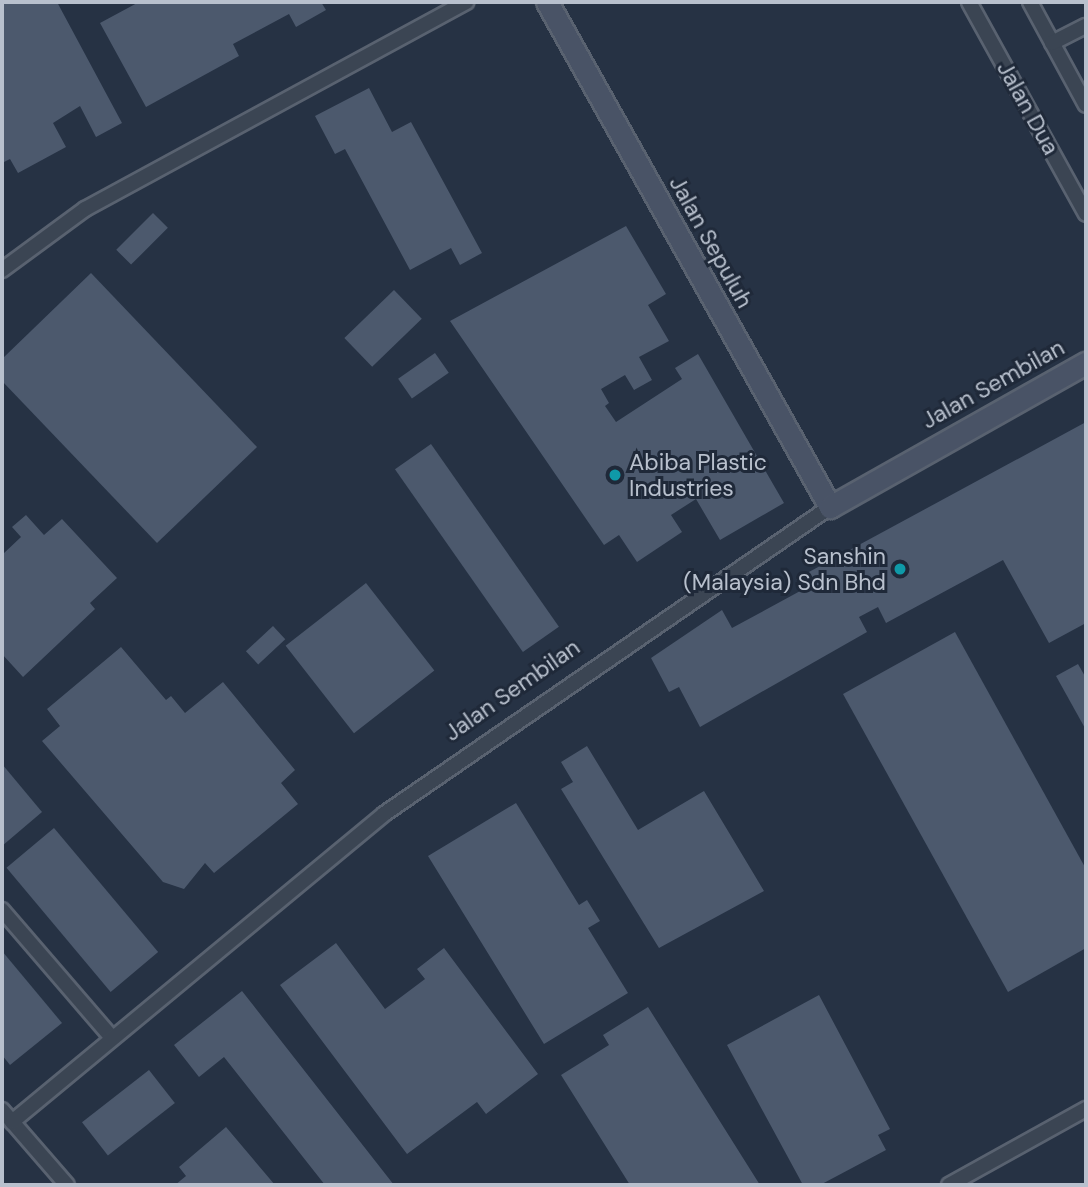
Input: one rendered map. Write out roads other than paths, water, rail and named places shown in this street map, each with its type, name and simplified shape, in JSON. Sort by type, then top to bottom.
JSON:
[{"type":"main road","name":"Jalan Sepuluh","points":[[547,2],[830,507]]},
{"type":"main road","name":"Jalan Sembilan","points":[[830,507],[1086,363]]},
{"type":"street","points":[[2,270],[85,209],[466,2]]},
{"type":"street","name":"Jalan Dua","points":[[969,2],[1086,214]]},
{"type":"street","points":[[1030,2],[1086,105]]},
{"type":"street","points":[[1052,43],[1086,26]]},
{"type":"street","name":"Jalan Sembilan","points":[[12,1122],[384,814],[830,507]]},
{"type":"street","points":[[2,909],[112,1038]]},
{"type":"street","points":[[2,1110],[67,1185]]},
{"type":"street","points":[[949,1185],[1085,1113]]},
{"type":"place","name":"Abiba Plastic Industries","points":[[615,475]]},
{"type":"place","name":"Sanshin (Malaysia) Sdn Bhd","points":[[900,569]]}]
